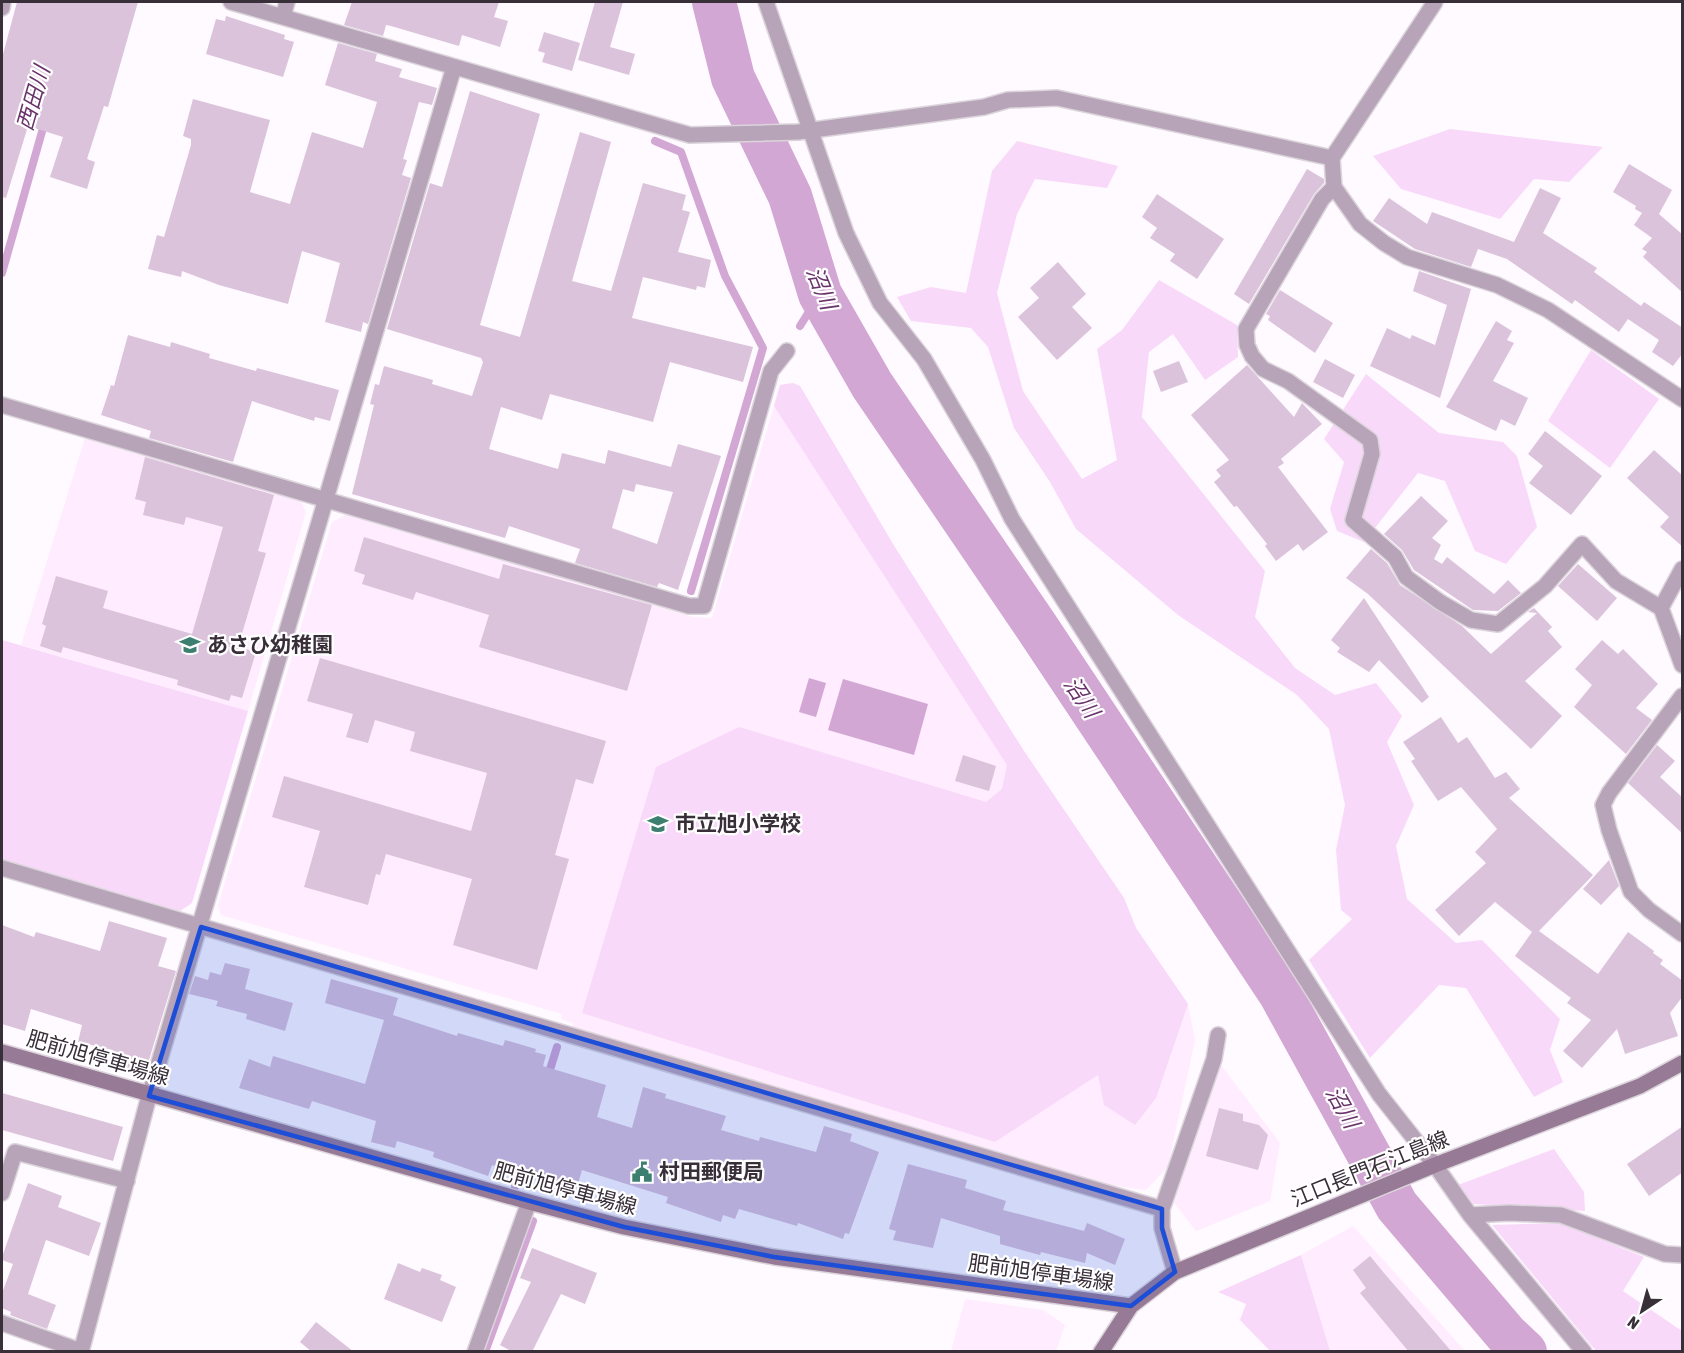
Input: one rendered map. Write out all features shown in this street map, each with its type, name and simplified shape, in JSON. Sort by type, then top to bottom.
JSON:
[{"type":"main road","name":"肥前旭停車場線","points":[[2,1052],[150,1096],[624,1227],[774,1257],[1131,1306]]},
{"type":"main road","name":"江口長門石江島線","points":[[1101,1352],[1131,1306],[1175,1272],[1435,1165],[1640,1086],[1683,1063]]},
{"type":"street","points":[[2,8],[3,2]]},
{"type":"street","points":[[231,2],[690,135],[805,131],[984,107],[1008,100],[1057,98],[1332,158]]},
{"type":"street","points":[[283,17],[287,2]]},
{"type":"street","points":[[766,2],[805,131],[846,233],[880,303],[924,359],[983,460],[1012,519],[1379,1094],[1435,1165],[1470,1215],[1584,1352]]},
{"type":"street","points":[[1435,2],[1332,158],[1334,187],[1360,224],[1407,257],[1497,285],[1548,310],[1683,399]]},
{"type":"street","points":[[2,1323],[81,1351],[150,1096],[454,67]]},
{"type":"street","points":[[1334,187],[1322,199],[1246,329],[1247,345],[1252,356],[1263,369],[1296,387],[1370,440],[1372,454],[1353,520],[1395,557],[1406,577],[1440,602],[1471,620],[1498,624],[1545,586],[1582,544],[1616,581],[1661,608],[1683,665]]},
{"type":"street","points":[[2,405],[689,606],[704,606],[771,370],[787,351]]},
{"type":"street","points":[[1661,608],[1683,569]]},
{"type":"street","points":[[1683,696],[1603,805],[1609,830],[1631,892],[1649,910],[1683,934]]},
{"type":"street","points":[[2,868],[1162,1209]]},
{"type":"street","points":[[1175,1272],[1162,1228],[1162,1209],[1210,1070],[1218,1035]]},
{"type":"street","points":[[2,1192],[15,1152],[127,1181]]},
{"type":"street","points":[[475,1352],[529,1202]]},
{"type":"street","points":[[1470,1215],[1509,1213],[1561,1215],[1665,1254],[1683,1255]]},
{"type":"highlighted area","points":[[201,927],[1162,1209],[1162,1228],[1175,1272],[1131,1306],[774,1257],[624,1227],[149,1096]]},
{"type":"shaded area","points":[[1450,129],[1603,147],[1569,182],[1534,179],[1500,219],[1401,189],[1373,156]]},
{"type":"shaded area","points":[[1017,141],[1118,166],[1107,188],[1035,179],[1017,214],[997,293],[1023,391],[1082,479],[1117,460],[1097,349],[1122,330],[1159,280],[1237,325],[1238,357],[1205,380],[1173,334],[1149,352],[1142,417],[1265,571],[1255,617],[1295,668],[1335,695],[1376,683],[1402,716],[1387,742],[1414,805],[1396,846],[1407,899],[1456,943],[1482,940],[1560,1019],[1550,1050],[1563,1082],[1534,1097],[1466,988],[1439,985],[1370,1058],[1309,960],[1352,919],[1341,910],[1336,850],[1345,805],[1329,729],[1297,695],[1178,615],[1076,529],[1050,482],[1014,428],[988,347],[971,328],[911,321],[897,297],[931,287],[966,293],[992,171]]},
{"type":"shaded area","points":[[1591,350],[1659,399],[1610,468],[1548,421]]},
{"type":"shaded area","points":[[1366,374],[1439,433],[1503,442],[1517,456],[1537,527],[1506,564],[1475,551],[1445,481],[1418,473],[1364,542],[1337,531],[1330,509],[1344,462],[1324,439]]},
{"type":"shaded area","name":"市立旭小学校","points":[[793,383],[800,386],[893,544],[1024,751],[1124,898],[1136,928],[1188,1004],[1195,1040],[1168,1167],[1146,1190],[1110,1185],[572,1028],[573,1023],[561,1019],[562,1014],[221,915],[218,906],[332,522],[347,514],[693,617],[712,618],[780,385]]},
{"type":"shaded area","points":[[793,383],[800,386],[893,544],[1024,751],[1124,898],[1136,928],[1188,1004],[1156,1098],[1135,1125],[1104,1105],[1098,1075],[995,1142],[582,1013],[656,767],[739,727],[986,802],[1002,789],[1007,765],[774,406],[780,385]]},
{"type":"shaded area","points":[[85,438],[300,500],[306,512],[248,711],[21,645]]},
{"type":"shaded area","points":[[2,640],[248,711],[192,903],[180,911],[2,859]]},
{"type":"shaded area","points":[[809,678],[826,683],[816,717],[799,712]]},
{"type":"shaded area","points":[[843,679],[928,704],[914,755],[828,730]]},
{"type":"shaded area","points":[[1221,1065],[1280,1143],[1270,1201],[1196,1231],[1174,1203]]},
{"type":"shaded area","points":[[1554,1149],[1584,1192],[1585,1211],[1474,1204],[1458,1185]]},
{"type":"shaded area","points":[[1560,1223],[1644,1257],[1623,1291],[1682,1331],[1682,1351],[1596,1351],[1492,1225]]},
{"type":"shaded area","points":[[1353,1226],[1465,1351],[1330,1351],[1301,1255]]},
{"type":"shaded area","points":[[1301,1255],[1330,1351],[1270,1351],[1240,1320],[1246,1304],[1218,1292]]},
{"type":"shaded area","points":[[965,1299],[1043,1310],[1065,1325],[1056,1351],[951,1351]]},
{"type":"building","points":[[17,2],[138,2],[108,107],[104,106],[87,159],[95,162],[87,189],[50,177],[63,137],[28,126],[6,198],[2,197],[2,58]]},
{"type":"building","points":[[352,2],[499,2],[494,17],[508,21],[500,47],[462,35],[459,46],[386,25],[383,36],[344,25]]},
{"type":"building","points":[[595,2],[623,2],[610,47],[635,54],[629,75],[578,60]]},
{"type":"building","points":[[226,16],[285,35],[284,39],[294,42],[283,77],[206,54],[216,19],[225,21]]},
{"type":"building","points":[[544,32],[580,43],[572,71],[542,62],[545,53],[538,51]]},
{"type":"building","points":[[338,43],[377,54],[375,61],[402,69],[399,77],[437,88],[432,105],[419,102],[403,159],[407,160],[402,175],[411,178],[368,324],[363,322],[361,332],[325,322],[340,263],[302,251],[288,304],[219,285],[182,271],[181,277],[148,269],[157,235],[164,237],[191,145],[191,139],[183,136],[193,99],[270,120],[250,192],[290,204],[312,132],[363,148],[377,102],[325,85]]},
{"type":"building","points":[[470,91],[540,114],[480,325],[520,337],[580,132],[611,142],[572,281],[611,291],[643,183],[686,195],[682,210],[690,212],[678,252],[711,260],[705,288],[697,286],[696,290],[643,277],[632,318],[753,347],[743,382],[670,362],[653,422],[550,394],[542,420],[501,407],[489,449],[558,469],[562,453],[605,464],[608,450],[671,467],[678,444],[721,456],[678,590],[659,583],[657,587],[575,563],[580,549],[509,526],[505,538],[352,494],[374,405],[370,404],[375,384],[379,385],[384,366],[433,380],[432,384],[472,396],[483,362],[481,358],[387,329],[430,183],[442,187]],"holes":[[[636,484],[673,492],[657,544],[612,528],[623,489],[634,492]]]},
{"type":"building","points":[[1629,164],[1672,190],[1659,214],[1683,235],[1683,293],[1643,257],[1647,252],[1642,249],[1652,238],[1634,225],[1642,213],[1635,209],[1636,206],[1613,192]]},
{"type":"building","points":[[1307,169],[1324,179],[1324,183],[1314,194],[1249,304],[1234,294]]},
{"type":"building","points":[[1540,188],[1561,198],[1543,233],[1597,268],[1594,272],[1641,306],[1644,302],[1683,328],[1683,353],[1673,366],[1652,352],[1659,340],[1628,319],[1619,332],[1575,300],[1572,304],[1507,259],[1478,249],[1471,267],[1415,249],[1373,221],[1389,198],[1427,224],[1432,212],[1514,242]]},
{"type":"building","points":[[1157,194],[1224,239],[1197,279],[1170,261],[1175,254],[1150,238],[1157,228],[1142,217]]},
{"type":"building","points":[[1058,262],[1086,294],[1072,307],[1092,328],[1057,360],[1018,317],[1039,298],[1030,288]]},
{"type":"building","points":[[1419,271],[1471,289],[1440,398],[1370,366],[1387,328],[1410,339],[1412,335],[1435,345],[1447,305],[1413,291]]},
{"type":"building","points":[[1280,290],[1333,323],[1315,353],[1268,320],[1270,316],[1266,314]]},
{"type":"building","points":[[1496,321],[1512,331],[1507,340],[1514,343],[1493,381],[1528,398],[1515,426],[1501,419],[1496,431],[1446,407]]},
{"type":"building","points":[[128,335],[170,347],[171,342],[210,354],[209,358],[339,390],[330,421],[315,417],[314,421],[252,401],[233,462],[149,438],[151,431],[101,415],[111,385],[114,386]]},
{"type":"building","points":[[1325,359],[1355,375],[1343,398],[1313,382]]},
{"type":"building","points":[[1179,361],[1188,382],[1161,392],[1153,371]]},
{"type":"building","points":[[1247,365],[1294,417],[1302,403],[1322,424],[1281,459],[1284,463],[1278,467],[1328,532],[1303,551],[1298,544],[1276,561],[1265,546],[1267,544],[1237,506],[1234,507],[1214,482],[1221,476],[1216,470],[1229,460],[1191,415]]},
{"type":"building","points":[[1545,431],[1602,476],[1571,515],[1529,483],[1543,466],[1528,454]]},
{"type":"building","points":[[1654,450],[1683,476],[1683,547],[1660,527],[1669,517],[1627,478]]},
{"type":"building","points":[[145,457],[274,495],[258,551],[266,553],[238,647],[256,652],[242,698],[231,695],[229,701],[177,685],[178,680],[63,647],[61,653],[40,646],[46,626],[42,624],[56,576],[108,591],[103,608],[192,634],[223,527],[186,517],[184,525],[143,515],[146,502],[135,499]]},
{"type":"building","points":[[1421,496],[1448,521],[1432,538],[1441,545],[1434,559],[1442,564],[1447,557],[1494,594],[1508,580],[1521,593],[1498,611],[1473,610],[1414,570],[1402,550],[1384,534]]},
{"type":"building","points":[[364,537],[499,579],[503,564],[652,605],[627,691],[479,647],[489,615],[416,592],[413,600],[362,584],[365,575],[354,571]]},
{"type":"building","points":[[1371,549],[1387,563],[1400,585],[1462,626],[1491,654],[1537,613],[1528,612],[1534,608],[1552,627],[1548,631],[1562,647],[1525,681],[1562,716],[1531,749],[1368,594],[1346,578]]},
{"type":"building","points":[[1578,564],[1617,598],[1597,621],[1558,586]]},
{"type":"building","points":[[1364,598],[1429,697],[1422,703],[1379,660],[1369,672],[1337,652],[1340,648],[1331,640]]},
{"type":"building","points":[[1602,640],[1618,654],[1623,649],[1658,684],[1636,708],[1652,720],[1626,754],[1574,707],[1592,685],[1575,669]]},
{"type":"building","points":[[320,658],[606,741],[593,784],[576,779],[555,855],[569,859],[537,970],[453,945],[472,879],[386,854],[380,875],[376,874],[368,905],[304,887],[320,831],[272,817],[284,776],[471,831],[487,773],[410,751],[415,732],[375,720],[368,743],[346,737],[353,714],[307,701]]},
{"type":"building","points":[[1441,717],[1458,743],[1467,737],[1495,778],[1506,772],[1520,789],[1509,798],[1593,875],[1539,931],[1598,974],[1628,932],[1654,951],[1653,953],[1663,960],[1660,964],[1683,981],[1683,996],[1670,1013],[1678,1036],[1625,1054],[1617,1029],[1582,1068],[1563,1051],[1591,1020],[1567,1003],[1571,998],[1515,956],[1532,932],[1495,902],[1459,936],[1435,910],[1486,863],[1475,852],[1497,829],[1461,787],[1438,801],[1411,761],[1415,759],[1403,742]]},
{"type":"building","points":[[1657,745],[1675,761],[1660,777],[1683,798],[1683,834],[1628,783]]},
{"type":"building","points":[[963,755],[996,766],[989,791],[955,781]]},
{"type":"building","points":[[1609,860],[1619,886],[1601,905],[1583,889]]},
{"type":"building","points":[[109,921],[167,938],[158,966],[176,971],[145,1073],[110,1062],[113,1050],[78,1042],[82,1025],[31,1009],[25,1031],[2,1024],[2,925],[34,937],[36,932],[100,951]]},
{"type":"building","points":[[225,963],[250,969],[245,989],[293,1003],[285,1031],[246,1019],[247,1014],[216,1006],[218,1001],[189,994],[195,976],[208,980],[210,972],[221,975]]},
{"type":"building","points":[[331,979],[398,998],[393,1015],[457,1036],[458,1033],[503,1046],[505,1040],[536,1049],[535,1052],[546,1055],[543,1066],[606,1085],[597,1117],[632,1128],[643,1087],[666,1094],[665,1098],[726,1116],[721,1130],[759,1141],[760,1137],[816,1152],[824,1126],[852,1134],[850,1141],[879,1152],[849,1234],[845,1233],[843,1239],[798,1223],[797,1226],[739,1209],[735,1219],[723,1215],[721,1222],[666,1203],[668,1197],[582,1170],[577,1187],[499,1164],[498,1167],[492,1165],[488,1176],[433,1157],[434,1152],[397,1141],[395,1148],[371,1142],[376,1121],[312,1101],[309,1109],[239,1088],[249,1059],[270,1067],[273,1056],[365,1084],[384,1020],[325,1003]]},
{"type":"building","points":[[2,1093],[123,1127],[113,1161],[2,1130]]},
{"type":"building","points":[[1219,1108],[1243,1114],[1243,1121],[1259,1125],[1268,1135],[1258,1170],[1206,1156]]},
{"type":"building","points":[[1683,1126],[1683,1172],[1649,1196],[1627,1164]]},
{"type":"building","points":[[908,1164],[967,1180],[965,1188],[1006,1201],[1003,1210],[1084,1231],[1087,1223],[1125,1239],[1115,1265],[1087,1253],[1085,1263],[1041,1252],[1040,1255],[1000,1244],[1000,1236],[941,1218],[933,1248],[893,1240],[896,1231],[889,1229]]},
{"type":"building","points":[[28,1183],[62,1196],[58,1207],[101,1223],[89,1256],[46,1240],[28,1294],[56,1305],[47,1329],[10,1315],[11,1312],[2,1308],[2,1293],[13,1264],[2,1260],[2,1257]]},
{"type":"building","points":[[532,1248],[597,1273],[585,1304],[561,1294],[532,1352],[513,1352],[500,1345],[531,1282],[520,1278]]},
{"type":"building","points":[[1370,1256],[1452,1352],[1409,1352],[1360,1293],[1366,1288],[1353,1270]]},
{"type":"building","points":[[398,1263],[420,1272],[422,1268],[442,1275],[440,1280],[456,1287],[442,1322],[384,1299]]},
{"type":"building","points":[[316,1322],[354,1352],[312,1352],[300,1342]]},
{"type":"waterway","name":"沼川","points":[[714,2],[733,78],[790,196],[820,294],[872,385],[1036,626],[1280,993],[1397,1206],[1506,1334],[1525,1352]]},
{"type":"waterway","name":"西田川","points":[[2,273],[45,121]]},
{"type":"waterway","points":[[655,141],[681,152],[725,276],[763,348],[691,591]]},
{"type":"waterway","points":[[800,326],[820,294]]},
{"type":"waterway","points":[[548,1076],[557,1047]]},
{"type":"waterway","points":[[515,1187],[522,1162]]},
{"type":"waterway","points":[[485,1352],[533,1221]]},
{"type":"place","name":"あさひ幼稚園","points":[[190,645]]},
{"type":"place","name":"市立旭小学校","points":[[658,824]]},
{"type":"place","name":"村田郵便局","points":[[642,1172]]}]
